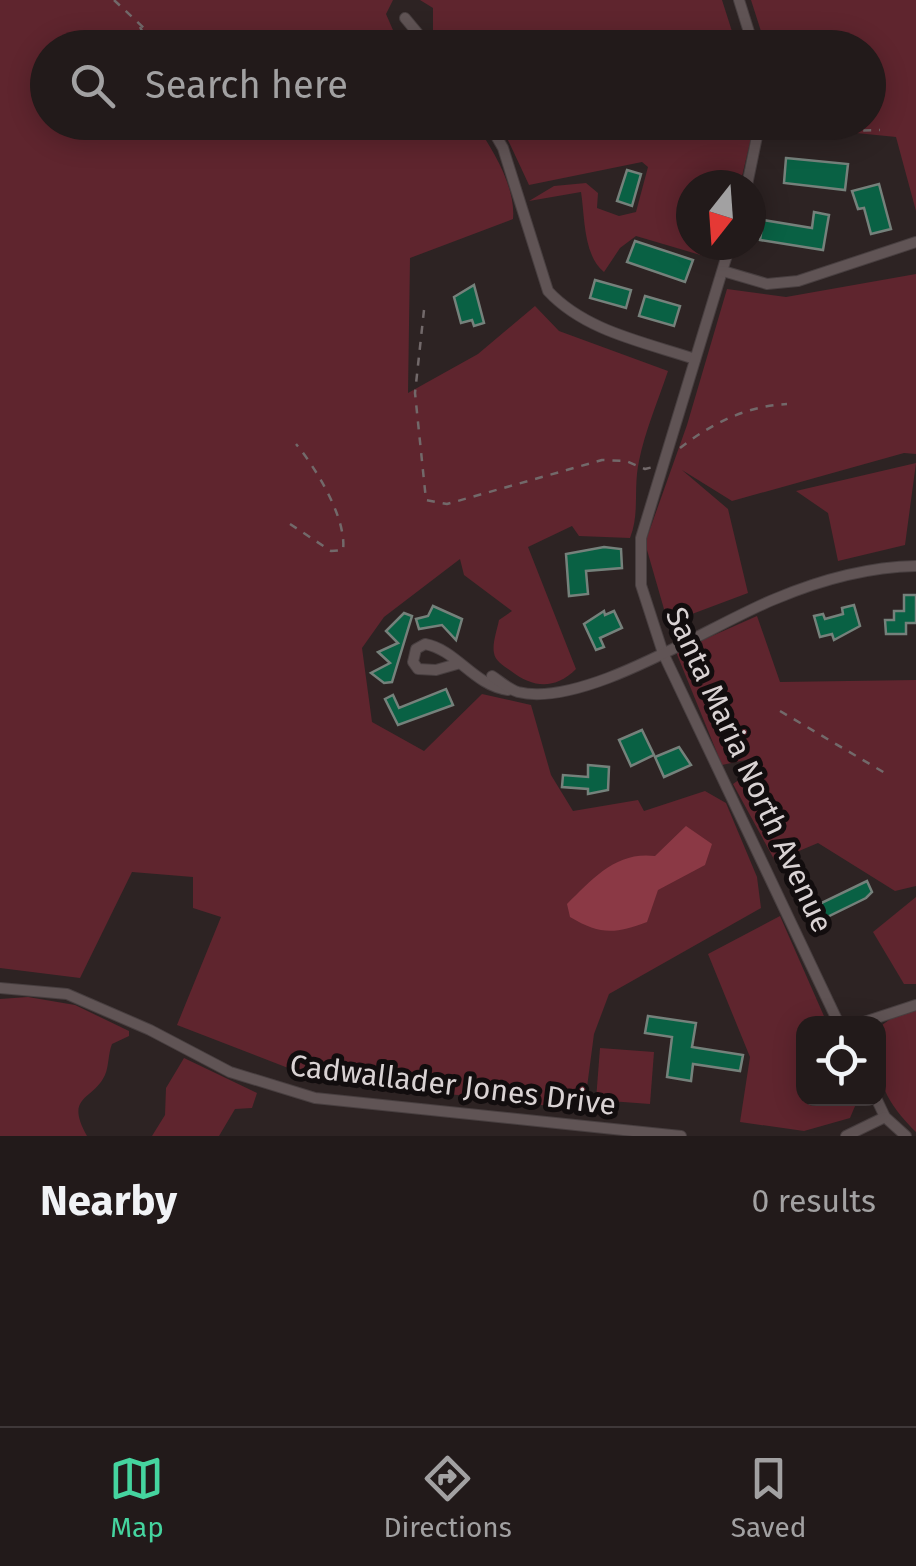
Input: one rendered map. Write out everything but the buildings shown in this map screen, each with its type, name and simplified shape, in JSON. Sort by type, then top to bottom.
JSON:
[{"type":"street","points":[[739,0],[748,30]]},
{"type":"street","points":[[406,18],[416,30]]},
{"type":"street","points":[[499,140],[548,291],[563,308],[595,326],[695,359]]},
{"type":"street","points":[[751,170],[758,140]]},
{"type":"street","points":[[723,271],[768,284],[798,281],[916,242]]},
{"type":"street","name":"Santa Maria North Avenue","points":[[726,260],[662,464],[638,556],[646,610],[663,653],[835,1016]]},
{"type":"street","points":[[458,664],[494,688],[536,694],[570,690],[663,653],[772,600],[839,575],[916,566]]},
{"type":"street","points":[[492,676],[514,691]]},
{"type":"street","name":"Cadwallader Jones Drive","points":[[0,988],[66,994],[275,1090],[314,1098],[682,1136]]},
{"type":"street","points":[[884,1016],[916,1006]]},
{"type":"street","points":[[880,1106],[885,1117],[906,1136]]},
{"type":"street","points":[[846,1136],[885,1117]]},
{"type":"path","points":[[114,0],[142,30]]},
{"type":"path","points":[[139,25],[150,30]]},
{"type":"path","points":[[424,310],[415,383],[426,500],[447,504],[602,460],[626,461],[645,469],[662,464],[704,431],[756,406],[787,404]]},
{"type":"path","points":[[290,524],[332,552],[344,550],[333,508],[296,444]]},
{"type":"path","points":[[780,711],[890,776]]},
{"type":"shaded area","points":[[0,0],[393,0],[386,14],[393,30],[30,30],[30,140],[485,140],[507,181],[513,219],[410,258],[408,393],[478,354],[535,306],[559,331],[668,371],[637,471],[630,538],[579,536],[572,526],[528,547],[576,669],[560,681],[544,684],[527,681],[500,663],[494,653],[495,637],[499,620],[512,611],[464,575],[460,559],[384,617],[362,648],[372,722],[424,751],[482,694],[531,705],[551,775],[573,811],[638,800],[644,811],[705,791],[726,803],[757,877],[761,908],[609,994],[594,1034],[584,1110],[314,1078],[177,1025],[221,917],[193,908],[193,877],[132,872],[80,978],[0,968]]},
{"type":"shaded area","points":[[420,0],[722,0],[732,30],[433,30],[433,8]]},
{"type":"shaded area","points":[[751,0],[916,0],[916,211],[896,137],[886,136],[886,30],[761,30]]},
{"type":"shaded area","points":[[508,140],[751,140],[744,170],[676,170],[676,248],[636,236],[620,248],[604,272],[589,246],[581,192],[529,201],[554,186],[586,183],[598,193],[597,208],[619,216],[636,212],[648,167],[642,162],[529,185]]},
{"type":"shaded area","points":[[916,274],[916,454],[904,453],[732,501],[682,470],[728,509],[748,593],[668,623],[645,543],[687,425],[727,289],[786,297]]},
{"type":"shaded area","points":[[916,463],[905,545],[838,561],[828,513],[796,491]]},
{"type":"shaded area","points":[[757,616],[780,682],[916,680],[916,886],[895,891],[818,843],[775,861],[733,784],[750,772],[755,758],[722,765],[676,652]]},
{"type":"shaded area","points":[[686,826],[712,844],[705,865],[658,890],[647,922],[608,931],[570,917],[567,904],[606,868],[629,858],[655,856]]},
{"type":"shaded area","points":[[916,897],[916,984],[904,984],[873,932]]},
{"type":"shaded area","points":[[780,916],[824,1016],[796,1016],[796,1106],[855,1106],[850,1118],[804,1131],[740,1122],[750,1057],[708,954]]},
{"type":"shaded area","points":[[28,997],[75,1005],[129,1031],[129,1036],[112,1044],[105,1075],[79,1106],[87,1136],[0,1136],[0,999]]},
{"type":"shaded area","points":[[904,1009],[916,1009],[916,1132],[886,1092],[886,1022]]},
{"type":"shaded area","points":[[600,1048],[654,1052],[650,1104],[596,1100]]},
{"type":"shaded area","points":[[184,1058],[257,1093],[252,1108],[235,1109],[219,1136],[152,1136],[165,1115],[166,1088]]}]
